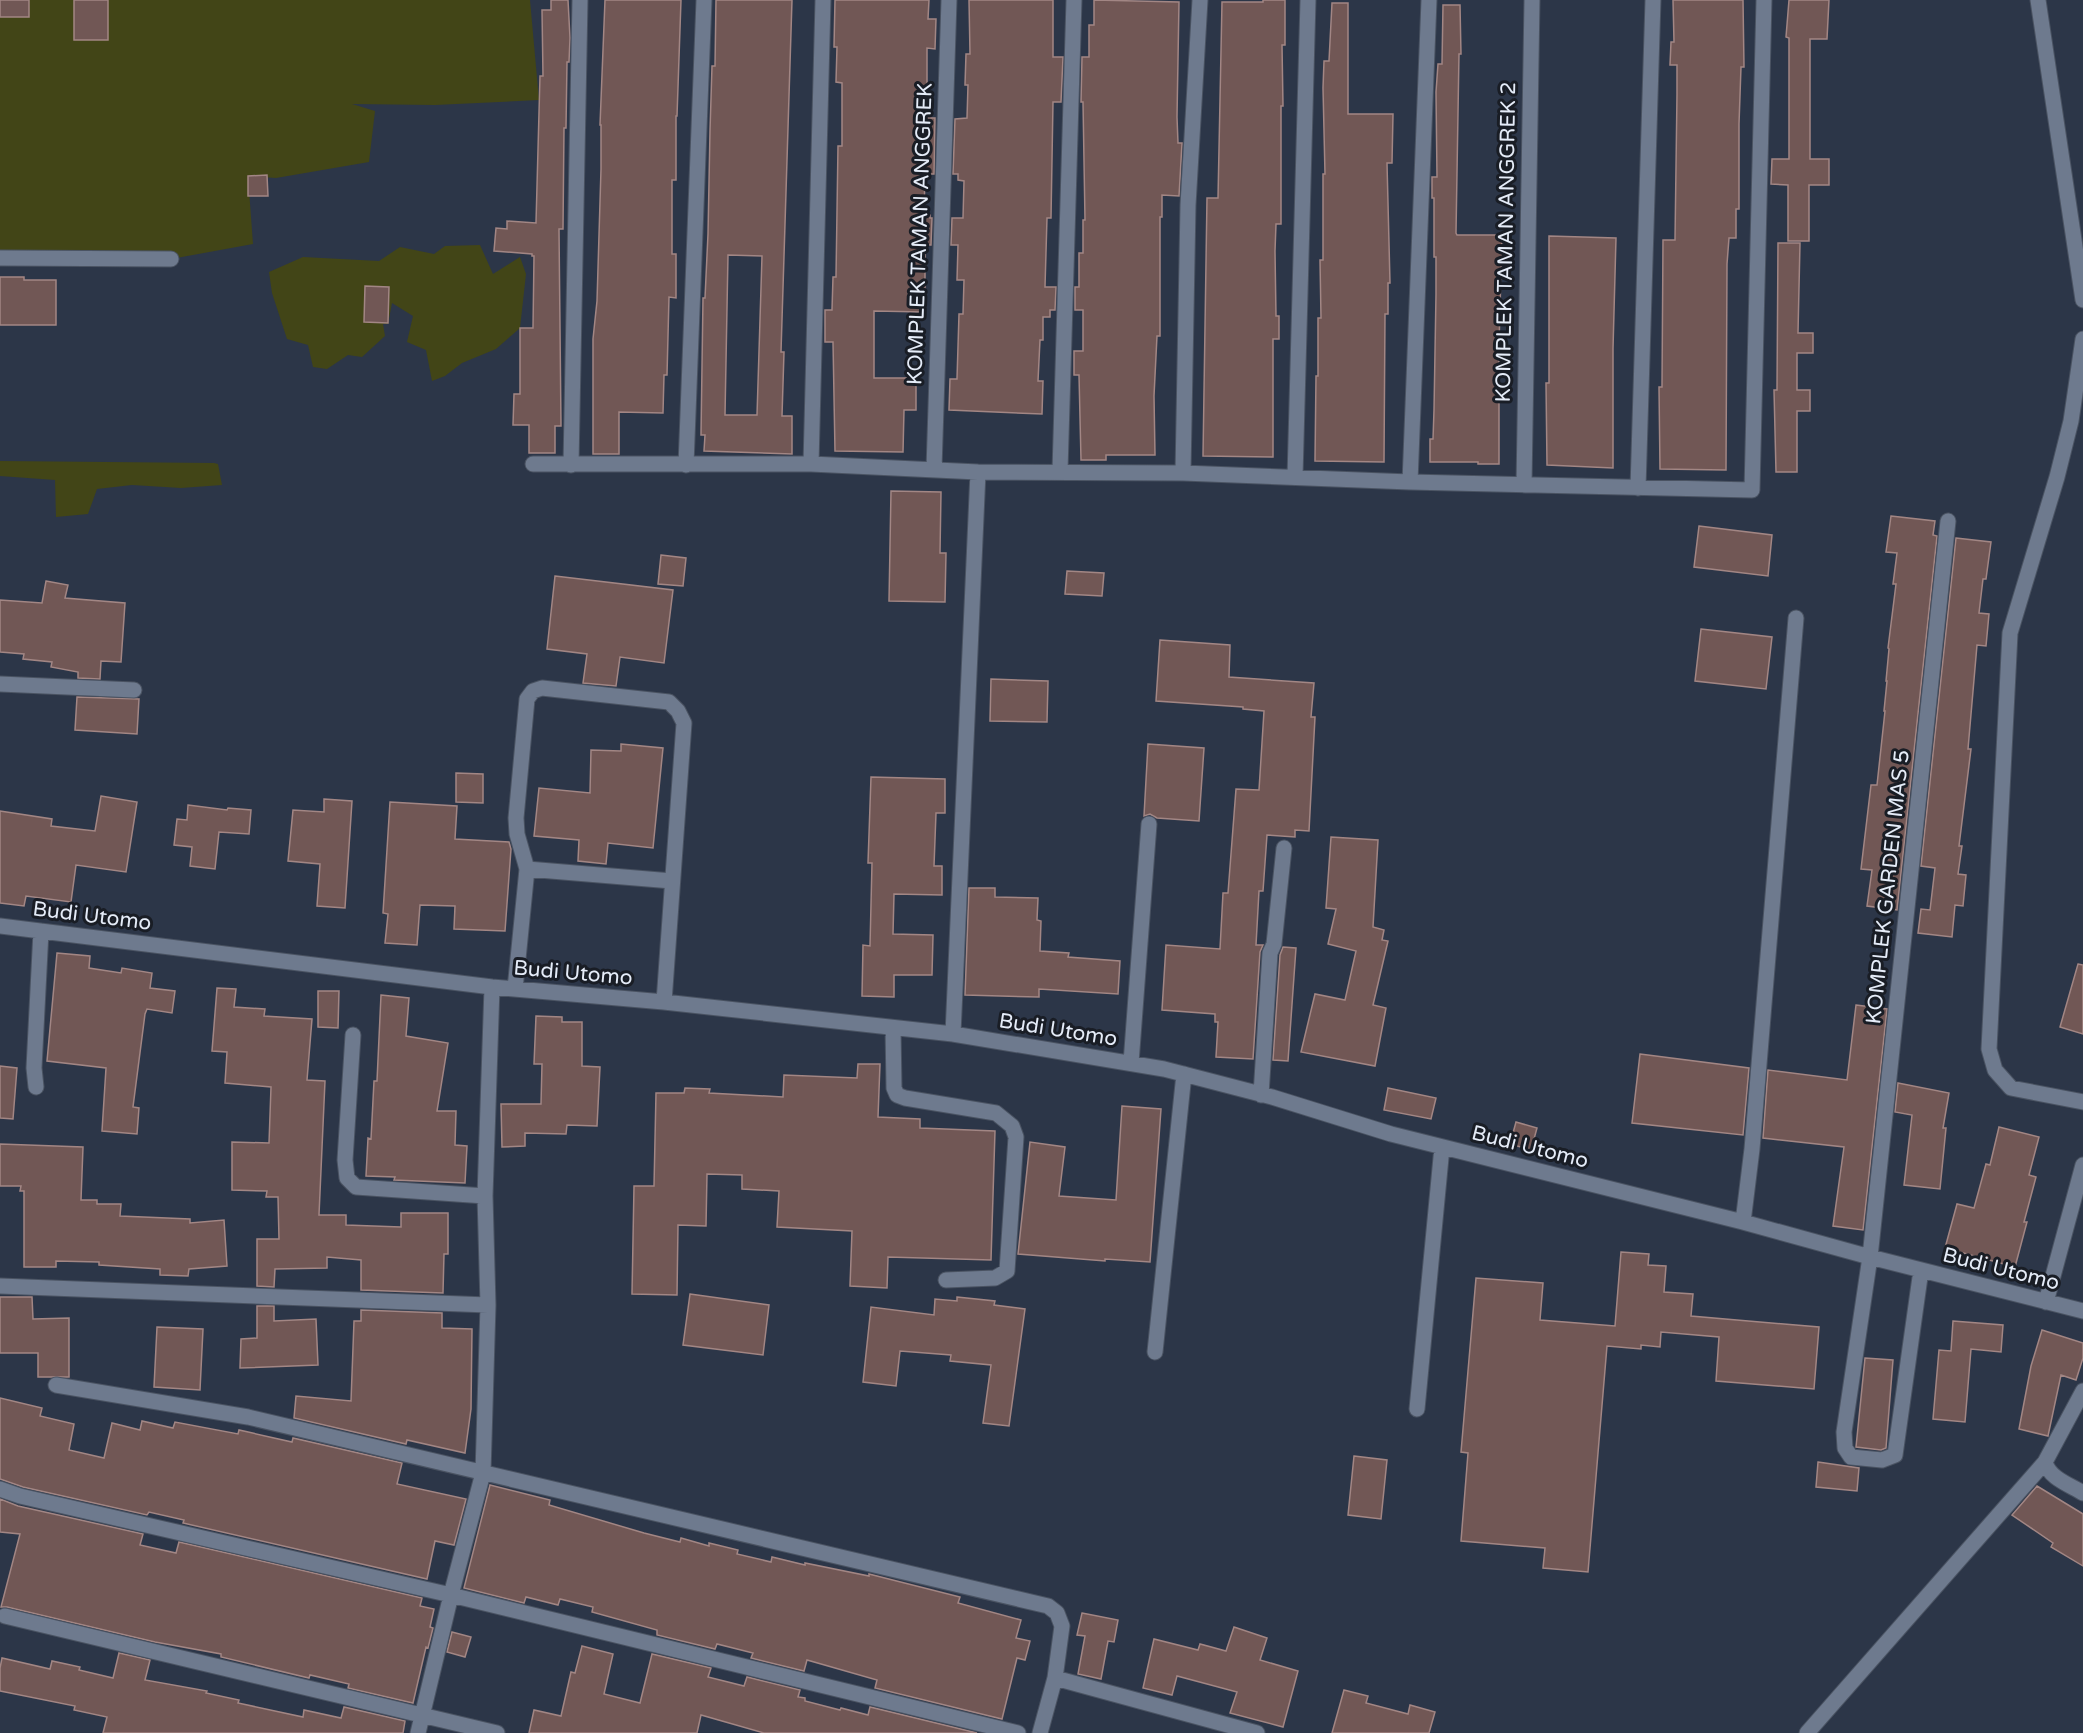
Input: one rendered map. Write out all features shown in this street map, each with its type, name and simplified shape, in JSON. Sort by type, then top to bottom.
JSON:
[{"type":"street","points":[[571,465],[580,0]]},
{"type":"street","points":[[686,465],[704,0]]},
{"type":"street","points":[[811,464],[823,0]]},
{"type":"street","name":"KOMPLEK TAMAN ANGGREK","points":[[934,469],[949,0]]},
{"type":"street","points":[[1060,471],[1074,0]]},
{"type":"street","points":[[1183,473],[1188,205],[1200,0]]},
{"type":"street","points":[[1295,477],[1308,0]]},
{"type":"street","points":[[1410,482],[1429,0]]},
{"type":"street","name":"KOMPLEK TAMAN ANGGREK 2","points":[[1524,484],[1532,0]]},
{"type":"street","points":[[1638,488],[1649,56],[1653,0]]},
{"type":"street","points":[[533,464],[811,464],[978,472],[1183,473],[1410,482],[1752,490],[1764,0]]},
{"type":"street","points":[[2038,0],[2083,300]]},
{"type":"street","points":[[0,258],[171,259]]},
{"type":"street","points":[[2083,339],[2071,421],[2057,477],[2010,633],[1989,1050],[1995,1070],[2011,1088],[2083,1102]]},
{"type":"street","points":[[953,1034],[978,472]]},
{"type":"street","name":"KOMPLEK GARDEN MAS 5","points":[[1921,1270],[1895,1455],[1882,1460],[1851,1457],[1845,1448],[1844,1432],[1870,1257],[1948,521]]},
{"type":"street","points":[[1743,1222],[1752,1149],[1796,618]]},
{"type":"street","points":[[0,684],[134,690]]},
{"type":"street","points":[[515,989],[527,869],[517,834],[516,818],[527,699],[533,691],[542,688],[669,702],[678,711],[684,723],[664,1002]]},
{"type":"street","points":[[1131,1063],[1149,824]]},
{"type":"street","points":[[1261,1095],[1270,952],[1274,944],[1284,848]]},
{"type":"street","points":[[527,869],[672,880]]},
{"type":"street","name":"Budi Utomo","points":[[0,926],[492,987],[664,1002],[953,1034],[1131,1063],[1184,1074],[1261,1095],[1391,1134],[1743,1222],[2083,1311]]},
{"type":"street","points":[[36,1087],[34,1068],[41,931]]},
{"type":"street","points":[[418,1733],[483,1473],[488,1305],[485,1196],[492,987]]},
{"type":"street","points":[[894,1028],[894,1088],[897,1095],[996,1113],[1012,1126],[1016,1137],[1007,1271],[995,1278],[946,1280]]},
{"type":"street","points":[[353,1035],[345,1160],[347,1178],[356,1188],[485,1196]]},
{"type":"street","points":[[1155,1353],[1184,1074]]},
{"type":"street","points":[[1417,1409],[1442,1147]]},
{"type":"street","points":[[2046,1302],[2083,1165]]},
{"type":"street","points":[[0,1286],[488,1305]]},
{"type":"street","points":[[56,1384],[248,1417],[1048,1606],[1057,1613],[1062,1626],[1055,1678],[1040,1733]]},
{"type":"street","points":[[1807,1733],[2046,1462],[2083,1391]]},
{"type":"street","points":[[2046,1462],[2047,1470],[2083,1493]]},
{"type":"street","points":[[0,1489],[20,1496],[451,1595],[1018,1733]]},
{"type":"street","points":[[5,1616],[496,1733]]},
{"type":"street","points":[[1055,1678],[1257,1733]]},
{"type":"green space","points":[[0,0],[530,0],[539,100],[435,105],[352,104],[375,111],[369,162],[276,178],[248,176],[253,244],[171,259],[0,256]]},
{"type":"green space","points":[[480,245],[493,274],[520,257],[526,274],[520,328],[496,349],[462,363],[445,376],[432,381],[426,350],[407,342],[413,316],[392,303],[388,324],[383,324],[385,336],[362,357],[348,355],[327,369],[313,367],[308,345],[287,339],[272,293],[269,272],[303,257],[379,261],[400,247],[434,254],[445,246]]},
{"type":"green space","points":[[0,461],[214,463],[218,464],[222,485],[181,488],[132,485],[97,489],[88,514],[56,517],[55,480],[0,476]]},
{"type":"building","points":[[0,0],[29,0],[29,17],[0,17]]},
{"type":"building","points":[[74,0],[108,0],[108,40],[74,40]]},
{"type":"building","points":[[551,0],[568,0],[570,38],[569,62],[567,62],[566,128],[564,128],[563,229],[559,229],[561,426],[555,426],[555,453],[529,453],[529,425],[513,425],[514,394],[520,394],[520,328],[533,328],[534,256],[494,251],[496,228],[507,229],[507,221],[536,223],[540,76],[543,76],[542,10],[551,10]]},
{"type":"building","points":[[605,0],[681,0],[676,180],[672,180],[672,254],[676,254],[676,298],[669,297],[667,375],[664,375],[663,413],[619,412],[619,454],[593,454],[593,339],[597,301]]},
{"type":"building","points":[[716,0],[792,0],[781,352],[784,352],[782,416],[792,416],[792,454],[704,451],[705,435],[701,435],[703,298],[705,298],[708,234],[712,66],[715,66]],"holes":[[[728,255],[762,256],[757,415],[725,415]]]},
{"type":"building","points":[[835,0],[929,0],[928,19],[936,19],[935,49],[927,48],[927,118],[935,118],[934,174],[925,174],[924,215],[930,215],[932,218],[931,245],[925,245],[925,312],[874,311],[874,378],[916,378],[916,410],[904,410],[903,452],[835,451],[833,342],[825,342],[825,310],[832,310],[833,277],[836,277],[838,146],[842,146],[842,83],[836,82],[837,47],[834,47]]},
{"type":"building","points":[[969,0],[1053,0],[1053,57],[1063,57],[1061,102],[1053,102],[1051,218],[1047,218],[1045,287],[1056,287],[1055,310],[1050,310],[1050,317],[1043,317],[1043,340],[1040,340],[1038,381],[1043,381],[1042,414],[949,410],[950,379],[957,379],[959,314],[963,314],[964,280],[957,280],[958,245],[951,245],[952,218],[963,218],[964,181],[958,180],[958,174],[953,174],[955,119],[967,118],[968,85],[965,85],[966,54],[970,54]]},
{"type":"building","points":[[1094,0],[1179,2],[1177,117],[1178,143],[1182,143],[1179,196],[1162,195],[1162,217],[1160,217],[1160,336],[1157,336],[1154,396],[1155,455],[1106,455],[1106,460],[1081,460],[1079,375],[1074,375],[1074,351],[1083,351],[1083,310],[1075,310],[1075,287],[1079,287],[1079,253],[1083,253],[1083,220],[1085,220],[1083,102],[1081,102],[1082,57],[1089,57],[1089,25],[1094,25]]},
{"type":"building","points":[[1263,0],[1285,0],[1285,45],[1282,45],[1281,224],[1276,224],[1275,251],[1276,316],[1279,316],[1279,339],[1273,339],[1273,457],[1203,456],[1207,198],[1218,198],[1222,2],[1263,2]]},
{"type":"building","points":[[1673,0],[1743,0],[1744,67],[1741,67],[1739,209],[1736,209],[1736,238],[1729,238],[1727,264],[1726,470],[1660,469],[1659,387],[1662,387],[1663,240],[1675,240],[1677,65],[1670,65],[1671,42],[1674,42]]},
{"type":"building","points":[[1789,0],[1829,0],[1827,39],[1810,39],[1810,159],[1829,159],[1829,185],[1809,185],[1809,241],[1788,241],[1788,185],[1771,184],[1772,159],[1789,159],[1789,38],[1786,37]]},
{"type":"building","points":[[1332,3],[1348,3],[1348,114],[1393,114],[1392,163],[1387,163],[1390,283],[1388,283],[1388,314],[1385,314],[1384,462],[1315,461],[1318,318],[1321,318],[1320,260],[1323,260],[1323,174],[1325,174],[1324,61],[1329,61]]},
{"type":"building","points":[[1443,5],[1460,5],[1461,54],[1459,54],[1456,233],[1457,235],[1502,235],[1499,464],[1430,462],[1430,439],[1433,439],[1436,294],[1432,177],[1437,177],[1436,92],[1438,64],[1442,64]]},
{"type":"building","points":[[267,175],[268,196],[248,196],[248,176]]},
{"type":"building","points":[[1549,236],[1616,238],[1613,468],[1547,465]]},
{"type":"building","points":[[1778,243],[1800,243],[1798,333],[1813,333],[1813,353],[1797,353],[1797,390],[1810,390],[1810,411],[1797,411],[1797,472],[1776,472],[1774,390],[1777,390]]},
{"type":"building","points":[[0,277],[56,280],[56,325],[0,325]]},
{"type":"building","points":[[365,286],[389,287],[388,323],[364,322]]},
{"type":"building","points":[[891,491],[941,492],[940,553],[946,553],[945,602],[889,601]]},
{"type":"building","points":[[1891,516],[1935,521],[1933,535],[1937,536],[1897,910],[1867,906],[1872,870],[1861,869],[1871,785],[1877,785],[1885,711],[1888,648],[1896,584],[1893,584],[1897,553],[1886,552]]},
{"type":"building","points":[[1699,526],[1772,535],[1768,576],[1694,567]]},
{"type":"building","points":[[1956,538],[1991,542],[1979,613],[1989,614],[1986,646],[1977,645],[1968,749],[1971,749],[1959,846],[1962,846],[1958,874],[1966,875],[1963,906],[1955,905],[1952,937],[1918,933],[1921,909],[1930,910],[1935,868],[1921,866]]},
{"type":"building","points":[[661,555],[686,558],[683,586],[658,584]]},
{"type":"building","points":[[1067,571],[1104,573],[1102,596],[1065,594]]},
{"type":"building","points":[[555,576],[673,590],[664,663],[620,657],[616,686],[583,683],[587,654],[547,649]]},
{"type":"building","points":[[46,581],[68,585],[65,598],[125,603],[121,662],[101,661],[100,679],[78,678],[78,672],[51,667],[52,662],[23,659],[24,654],[0,652],[0,600],[42,603]]},
{"type":"building","points":[[1701,629],[1772,637],[1766,689],[1695,681]]},
{"type":"building","points":[[1160,640],[1230,645],[1229,677],[1314,683],[1311,717],[1315,717],[1309,831],[1295,830],[1295,837],[1267,835],[1263,891],[1259,891],[1256,945],[1263,945],[1260,952],[1253,1059],[1216,1057],[1218,1022],[1215,1022],[1215,1014],[1162,1010],[1166,945],[1220,949],[1223,893],[1228,893],[1236,789],[1259,790],[1264,711],[1243,709],[1243,707],[1156,701]]},
{"type":"building","points":[[991,679],[1048,681],[1047,722],[990,721]]},
{"type":"building","points":[[77,697],[139,699],[137,734],[75,730]]},
{"type":"building","points":[[621,744],[663,748],[653,848],[608,843],[606,864],[578,861],[579,840],[534,836],[539,788],[590,793],[591,750],[621,751]]},
{"type":"building","points":[[1148,744],[1204,748],[1199,821],[1157,818],[1150,814],[1144,816]]},
{"type":"building","points":[[456,773],[483,774],[483,803],[456,802]]},
{"type":"building","points":[[871,777],[945,779],[945,813],[936,813],[934,866],[942,866],[942,895],[894,894],[893,934],[933,935],[932,975],[894,975],[894,997],[862,996],[863,945],[870,946],[872,863],[868,863]]},
{"type":"building","points":[[101,796],[137,802],[126,872],[76,865],[71,902],[26,896],[24,906],[0,903],[0,811],[52,819],[51,826],[95,831]]},
{"type":"building","points":[[324,799],[352,801],[345,908],[317,906],[320,864],[288,861],[293,810],[324,812]]},
{"type":"building","points":[[390,802],[457,806],[455,839],[509,842],[511,849],[505,931],[454,929],[455,906],[420,905],[417,945],[385,943],[388,914],[383,913]]},
{"type":"building","points":[[188,805],[227,810],[228,808],[251,810],[249,834],[219,832],[215,869],[190,866],[192,847],[174,845],[177,819],[187,820]]},
{"type":"building","points":[[1331,837],[1378,840],[1373,927],[1384,930],[1382,940],[1388,941],[1373,1005],[1386,1008],[1375,1066],[1301,1052],[1315,994],[1345,1000],[1356,951],[1328,944],[1336,909],[1326,908]]},
{"type":"building","points":[[969,888],[995,888],[995,897],[1038,898],[1037,920],[1041,921],[1040,951],[1069,953],[1068,957],[1120,961],[1118,994],[1039,989],[1039,997],[965,995]]},
{"type":"building","points":[[1283,947],[1296,948],[1288,1061],[1273,1060],[1280,955]]},
{"type":"building","points":[[57,953],[90,956],[89,968],[121,973],[122,968],[152,973],[150,988],[175,991],[172,1013],[147,1009],[145,1014],[133,1107],[139,1108],[137,1134],[102,1131],[106,1068],[47,1061]]},
{"type":"building","points":[[2078,964],[2083,965],[2083,1034],[2060,1027]]},
{"type":"building","points":[[217,988],[236,989],[234,1007],[265,1009],[264,1016],[312,1019],[307,1080],[325,1081],[319,1215],[346,1215],[346,1225],[401,1227],[401,1213],[448,1213],[448,1254],[444,1254],[443,1293],[361,1290],[361,1260],[327,1257],[327,1268],[275,1269],[274,1287],[257,1286],[257,1239],[279,1239],[278,1197],[266,1197],[267,1191],[232,1190],[232,1142],[269,1143],[271,1087],[225,1083],[227,1052],[212,1051]]},
{"type":"building","points":[[318,991],[339,991],[338,1028],[318,1027]]},
{"type":"building","points":[[381,995],[409,998],[406,1036],[448,1043],[437,1111],[456,1111],[455,1145],[467,1146],[465,1183],[394,1180],[395,1177],[366,1176],[368,1138],[371,1139],[374,1081],[377,1081]]},
{"type":"building","points":[[1856,1005],[1887,1009],[1863,1230],[1833,1226],[1844,1147],[1763,1138],[1768,1070],[1847,1080]]},
{"type":"building","points":[[536,1016],[562,1017],[562,1022],[582,1022],[582,1066],[600,1067],[597,1126],[567,1125],[566,1134],[525,1133],[525,1146],[502,1147],[501,1104],[541,1104],[542,1064],[534,1064]]},
{"type":"building","points":[[1640,1054],[1749,1068],[1743,1135],[1632,1123]]},
{"type":"building","points":[[858,1064],[880,1064],[878,1117],[920,1119],[920,1128],[995,1131],[991,1260],[888,1257],[887,1288],[850,1286],[852,1231],[777,1227],[779,1191],[742,1189],[742,1175],[707,1174],[706,1226],[678,1225],[677,1295],[632,1294],[634,1186],[654,1186],[656,1093],[684,1093],[685,1088],[710,1089],[709,1093],[783,1097],[784,1075],[857,1078]]},
{"type":"building","points":[[0,1066],[17,1068],[13,1119],[0,1118]]},
{"type":"building","points":[[1898,1083],[1949,1093],[1943,1128],[1946,1128],[1940,1189],[1904,1185],[1912,1115],[1895,1112]]},
{"type":"building","points":[[1388,1088],[1436,1098],[1431,1119],[1384,1110]]},
{"type":"building","points":[[1122,1106],[1161,1109],[1150,1262],[1018,1254],[1030,1142],[1065,1147],[1059,1196],[1116,1200]]},
{"type":"building","points":[[1516,1122],[1537,1128],[1531,1150],[1510,1144]]},
{"type":"building","points":[[1999,1127],[2039,1137],[2029,1175],[2036,1177],[2015,1267],[1945,1248],[1957,1204],[1974,1208],[1986,1164],[1990,1165]]},
{"type":"building","points":[[0,1144],[83,1147],[81,1200],[97,1200],[97,1204],[121,1204],[120,1216],[190,1219],[190,1223],[224,1220],[227,1266],[189,1269],[188,1276],[160,1275],[160,1269],[99,1265],[99,1262],[56,1261],[56,1267],[24,1267],[24,1191],[20,1191],[21,1186],[0,1186]]},
{"type":"building","points":[[1621,1252],[1649,1254],[1648,1265],[1666,1266],[1664,1292],[1693,1294],[1691,1316],[1819,1327],[1814,1389],[1716,1381],[1719,1337],[1661,1332],[1660,1347],[1641,1345],[1641,1349],[1607,1346],[1588,1572],[1543,1568],[1545,1548],[1461,1541],[1468,1453],[1461,1452],[1476,1278],[1543,1283],[1540,1320],[1615,1326]]},
{"type":"building","points":[[690,1294],[769,1305],[763,1355],[683,1345]]},
{"type":"building","points":[[0,1297],[32,1297],[33,1319],[69,1318],[69,1377],[38,1377],[38,1353],[0,1353]]},
{"type":"building","points":[[957,1297],[995,1301],[994,1305],[1025,1309],[1009,1426],[983,1423],[991,1365],[950,1361],[951,1355],[900,1351],[896,1386],[863,1382],[871,1307],[934,1315],[935,1299],[957,1301]]},
{"type":"building","points":[[257,1306],[274,1306],[274,1321],[316,1319],[318,1365],[240,1368],[241,1339],[257,1338]]},
{"type":"building","points":[[361,1310],[442,1313],[442,1328],[472,1329],[471,1409],[465,1453],[407,1440],[406,1444],[294,1418],[296,1396],[351,1401],[354,1321],[361,1321]]},
{"type":"building","points":[[1953,1321],[2003,1325],[2001,1352],[1971,1349],[1965,1422],[1933,1419],[1939,1350],[1951,1351]]},
{"type":"building","points":[[157,1327],[203,1329],[200,1390],[154,1387]]},
{"type":"building","points":[[2042,1330],[2083,1343],[2083,1358],[2076,1380],[2061,1375],[2048,1436],[2019,1429],[2031,1366]]},
{"type":"building","points":[[1865,1358],[1893,1360],[1886,1448],[1881,1450],[1856,1447]]},
{"type":"building","points":[[0,1398],[42,1408],[40,1416],[74,1424],[69,1450],[104,1458],[112,1423],[140,1430],[142,1421],[173,1428],[175,1422],[238,1434],[239,1430],[292,1442],[293,1438],[402,1463],[397,1484],[466,1499],[454,1545],[435,1541],[427,1579],[183,1523],[184,1520],[149,1512],[147,1515],[23,1487],[0,1479]]},
{"type":"building","points":[[1354,1456],[1387,1460],[1381,1519],[1348,1515]]},
{"type":"building","points":[[1818,1462],[1859,1468],[1857,1491],[1816,1487]]},
{"type":"building","points":[[490,1485],[550,1500],[549,1505],[644,1533],[680,1542],[681,1538],[709,1546],[709,1543],[738,1550],[737,1554],[771,1562],[772,1557],[805,1565],[805,1563],[869,1576],[869,1574],[960,1597],[958,1603],[1021,1620],[1016,1638],[1030,1641],[1025,1660],[1017,1658],[1002,1719],[875,1688],[877,1680],[807,1660],[804,1671],[751,1658],[753,1653],[717,1644],[715,1649],[657,1635],[657,1630],[592,1612],[593,1607],[560,1599],[558,1605],[526,1597],[524,1603],[464,1588]]},
{"type":"building","points":[[2037,1486],[2083,1514],[2083,1566],[2051,1547],[2053,1543],[2012,1515]]},
{"type":"building","points":[[0,1499],[18,1506],[143,1534],[140,1545],[176,1553],[179,1542],[422,1598],[420,1606],[434,1609],[430,1627],[433,1628],[428,1648],[426,1647],[413,1703],[348,1688],[349,1684],[310,1675],[309,1678],[221,1657],[221,1654],[155,1642],[1,1607],[20,1534],[0,1532]]},
{"type":"building","points":[[1082,1613],[1118,1620],[1114,1642],[1108,1641],[1101,1679],[1078,1674],[1085,1636],[1077,1635]]},
{"type":"building","points":[[1234,1627],[1267,1638],[1260,1660],[1298,1671],[1283,1727],[1230,1713],[1237,1692],[1177,1676],[1172,1695],[1143,1688],[1154,1639],[1198,1650],[1200,1644],[1226,1651]]},
{"type":"building","points":[[452,1632],[471,1637],[465,1657],[447,1652]]},
{"type":"building","points":[[582,1646],[613,1654],[604,1694],[640,1703],[652,1654],[711,1668],[708,1677],[744,1686],[747,1677],[800,1690],[798,1697],[805,1698],[805,1701],[840,1710],[841,1708],[868,1715],[870,1707],[977,1733],[764,1733],[701,1715],[697,1733],[529,1733],[534,1710],[561,1716],[571,1672],[575,1673]]},
{"type":"building","points":[[119,1653],[150,1660],[145,1680],[207,1691],[206,1693],[239,1700],[238,1703],[303,1717],[304,1710],[341,1718],[344,1707],[405,1721],[403,1733],[103,1733],[107,1717],[74,1710],[75,1706],[0,1691],[2,1658],[50,1669],[52,1661],[113,1678]]},
{"type":"building","points":[[1344,1690],[1368,1696],[1366,1703],[1408,1714],[1410,1705],[1435,1712],[1429,1733],[1332,1733]]}]
